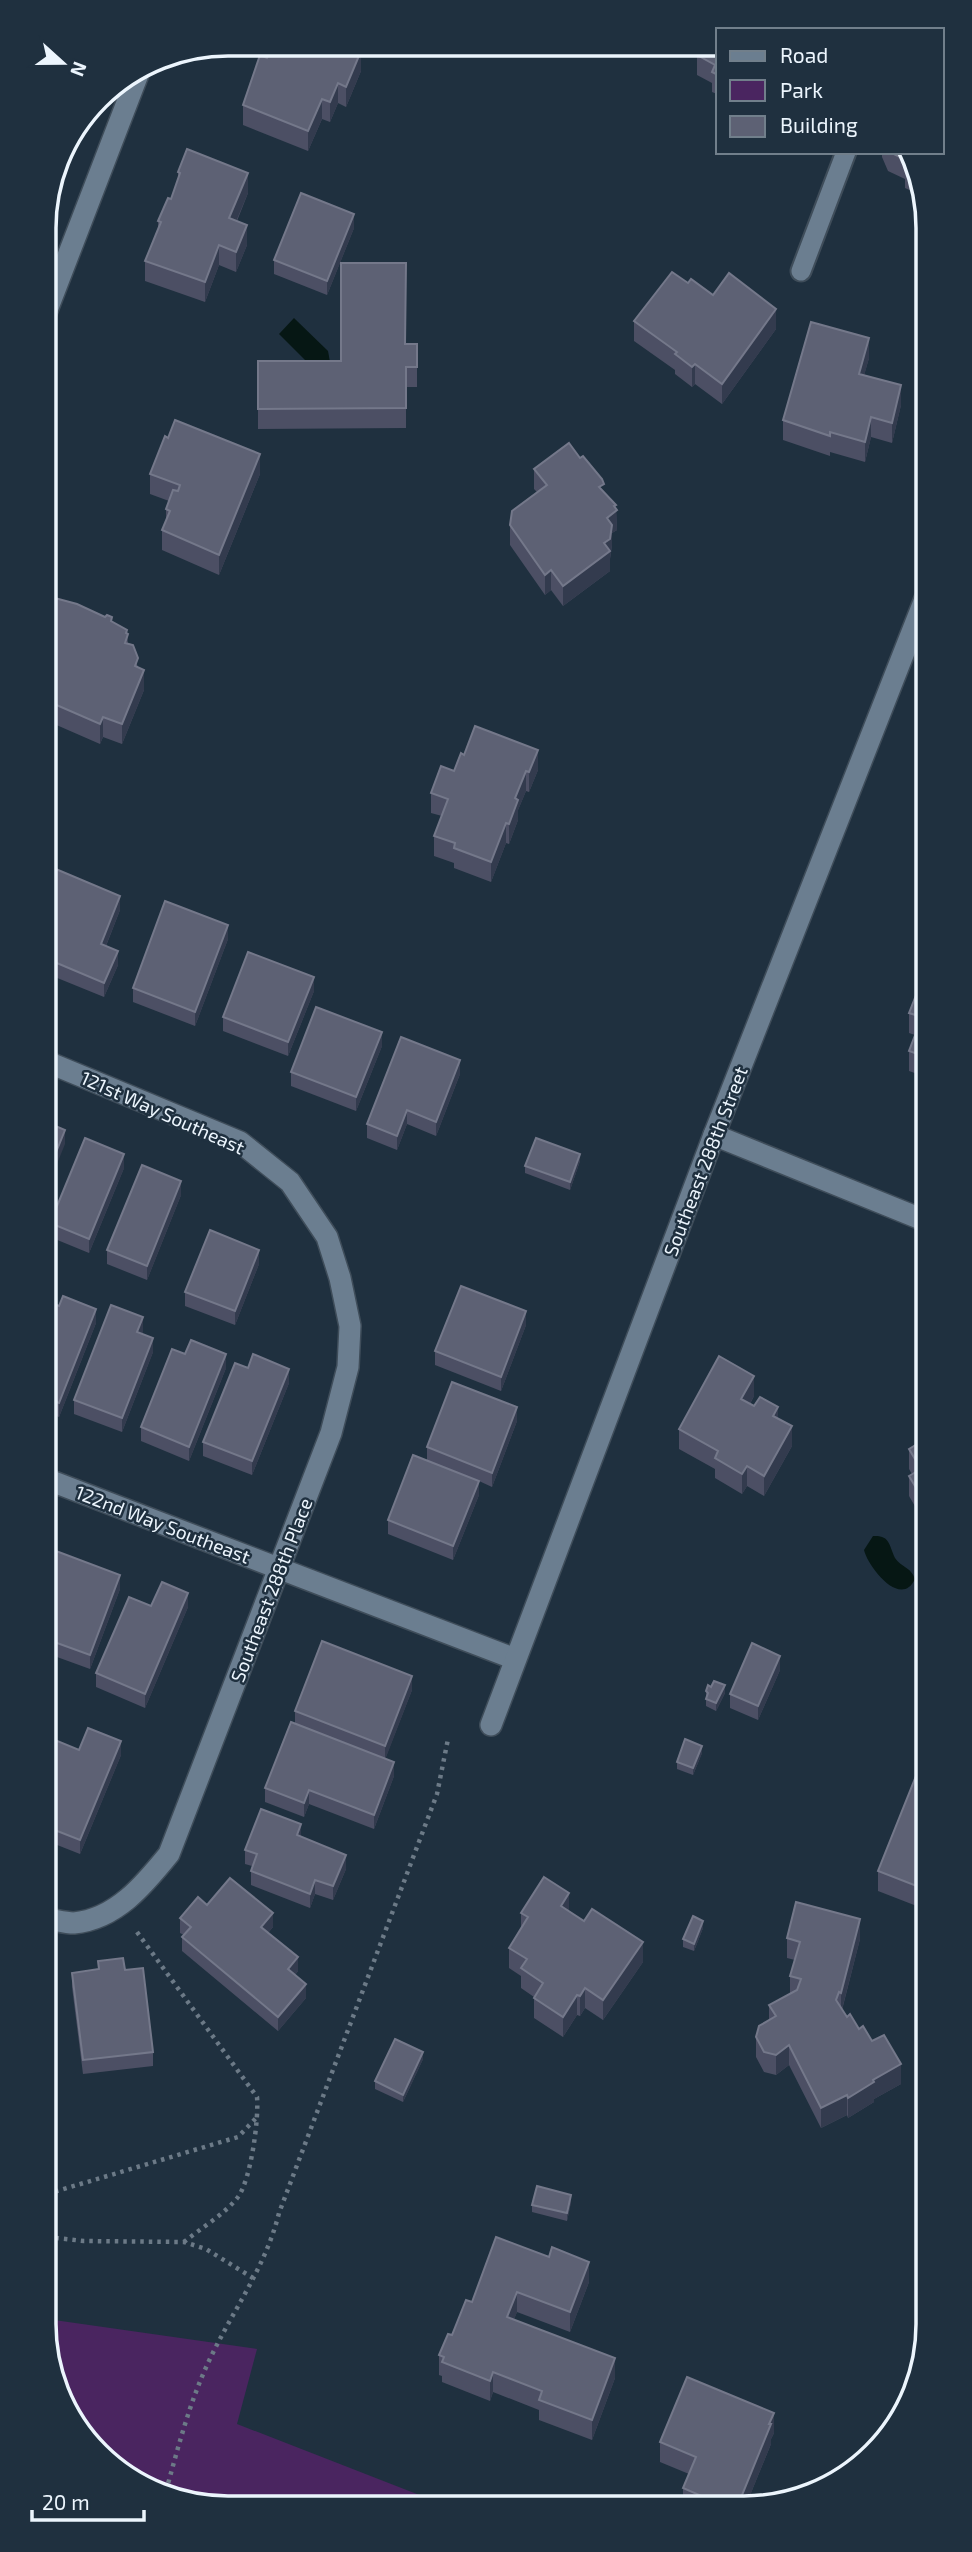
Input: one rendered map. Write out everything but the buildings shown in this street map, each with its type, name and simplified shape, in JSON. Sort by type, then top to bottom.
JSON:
[{"type":"street","points":[[56,287],[134,84]]},
{"type":"street","name":"Southeast 288th Street","points":[[491,1724],[714,1135],[916,622]]},
{"type":"street","name":"121st Way Southeast","points":[[56,1065],[240,1142],[290,1182],[327,1237]]},
{"type":"street","points":[[714,1135],[916,1217]]},
{"type":"street","name":"Southeast 288th Place","points":[[56,1920],[73,1923],[107,1913],[142,1888],[169,1854],[331,1433],[348,1367],[350,1326],[340,1278],[327,1237]]},
{"type":"street","name":"122nd Way Southeast","points":[[56,1483],[515,1659]]},
{"type":"lane","points":[[801,271],[845,154]]},
{"type":"path","points":[[168,2485],[189,2411],[208,2362],[272,2242],[279,2213],[437,1794],[449,1739]]},
{"type":"path","points":[[137,1932],[257,2097],[259,2116],[244,2187],[236,2199],[184,2242]]},
{"type":"path","points":[[56,2191],[238,2137],[259,2116]]},
{"type":"path","points":[[56,2238],[84,2241],[184,2242],[206,2249],[254,2278]]},
{"type":"green space","points":[[56,2320],[257,2349],[237,2424],[422,2496],[206,2495],[173,2487],[152,2478],[132,2467],[106,2446],[85,2420],[65,2379],[59,2358]]},
{"type":"shaded area","points":[[294,318],[328,351],[330,362],[313,368],[279,334]]},
{"type":"shaded area","points":[[873,1536],[886,1539],[895,1558],[913,1575],[915,1579],[909,1587],[902,1590],[894,1587],[878,1575],[864,1550]]}]
